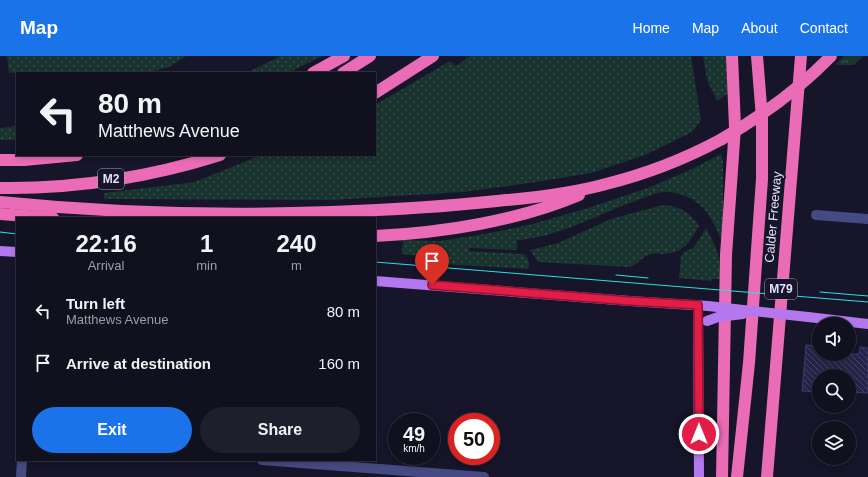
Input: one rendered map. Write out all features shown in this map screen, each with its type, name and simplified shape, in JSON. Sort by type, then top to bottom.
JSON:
[{"type":"highway","points":[[315,72],[344,56]]},
{"type":"highway","points":[[345,72],[370,56]]},
{"type":"highway","points":[[376,92],[433,56]]},
{"type":"highway","points":[[722,477],[726,255],[735,127],[732,56]]},
{"type":"highway","name":"Calder Freeway","points":[[737,477],[749,363],[762,179],[762,118],[757,56]]},
{"type":"highway","name":"Calder Freeway","points":[[767,477],[801,56]]},
{"type":"highway","points":[[0,202],[164,213],[294,214],[450,206],[573,192],[604,185],[655,169],[699,152],[747,125],[788,95],[831,56]]},
{"type":"highway","points":[[0,160],[24,160],[66,156]]},
{"type":"highway","name":"M2","points":[[0,188],[54,186],[126,177],[158,171],[216,156]]},
{"type":"highway","points":[[376,236],[436,230],[520,215],[555,206],[604,185]]},
{"type":"highway","points":[[0,214],[40,217]]},
{"type":"main road","points":[[0,251],[16,252]]},
{"type":"main road","points":[[376,281],[630,301],[703,305],[868,324]]},
{"type":"main road","points":[[699,477],[698,332],[703,305]]},
{"type":"main road","points":[[698,332],[707,320],[718,317],[757,312]]},
{"type":"street","points":[[816,215],[868,219]]},
{"type":"street","points":[[21,477],[22,461]]},
{"type":"street","points":[[275,461],[484,477]]},
{"type":"green space","points":[[7,56],[186,56],[169,67],[150,72],[33,71],[9,73]]},
{"type":"green space","points":[[281,56],[322,56],[290,72],[248,72]]},
{"type":"green space","points":[[470,56],[691,56],[701,120],[692,132],[645,155],[591,173],[463,192],[331,200],[104,199],[104,193],[195,182],[259,156],[376,156],[376,104],[450,61],[456,66]]},
{"type":"green space","points":[[703,56],[728,56],[730,92],[717,101],[707,80]]},
{"type":"green space","points":[[844,56],[864,56],[854,65],[835,65]]},
{"type":"green space","points":[[16,126],[16,140],[0,140],[0,128]]},
{"type":"green space","points":[[721,154],[723,161],[723,246],[709,215],[700,204],[684,195],[665,192],[647,196],[561,231],[517,240],[517,250],[469,248],[469,251],[524,254],[529,262],[528,269],[443,264],[444,252],[431,251],[429,257],[402,254],[403,240],[440,241],[490,233],[532,224],[585,209],[648,188],[690,170]]},
{"type":"green space","points":[[666,205],[676,207],[685,212],[693,218],[699,226],[689,242],[682,249],[671,253],[648,255],[630,267],[538,262],[530,250],[558,243],[611,219]]},
{"type":"green space","points":[[706,228],[718,253],[720,279],[712,279],[712,281],[679,278],[681,256],[684,252],[693,248]]},
{"type":"building","points":[[806,345],[812,345],[812,361],[856,361],[856,354],[859,354],[860,347],[868,348],[868,393],[856,392],[856,369],[812,369],[812,392],[802,391]]},
{"type":"tram line","points":[[0,232],[16,234]]},
{"type":"tram line","points":[[376,262],[868,302]]},
{"type":"tram line","points":[[616,275],[648,278]]},
{"type":"tram line","points":[[820,292],[868,296]]},
{"type":"route","points":[[432,285],[698,305],[699,434]]}]
